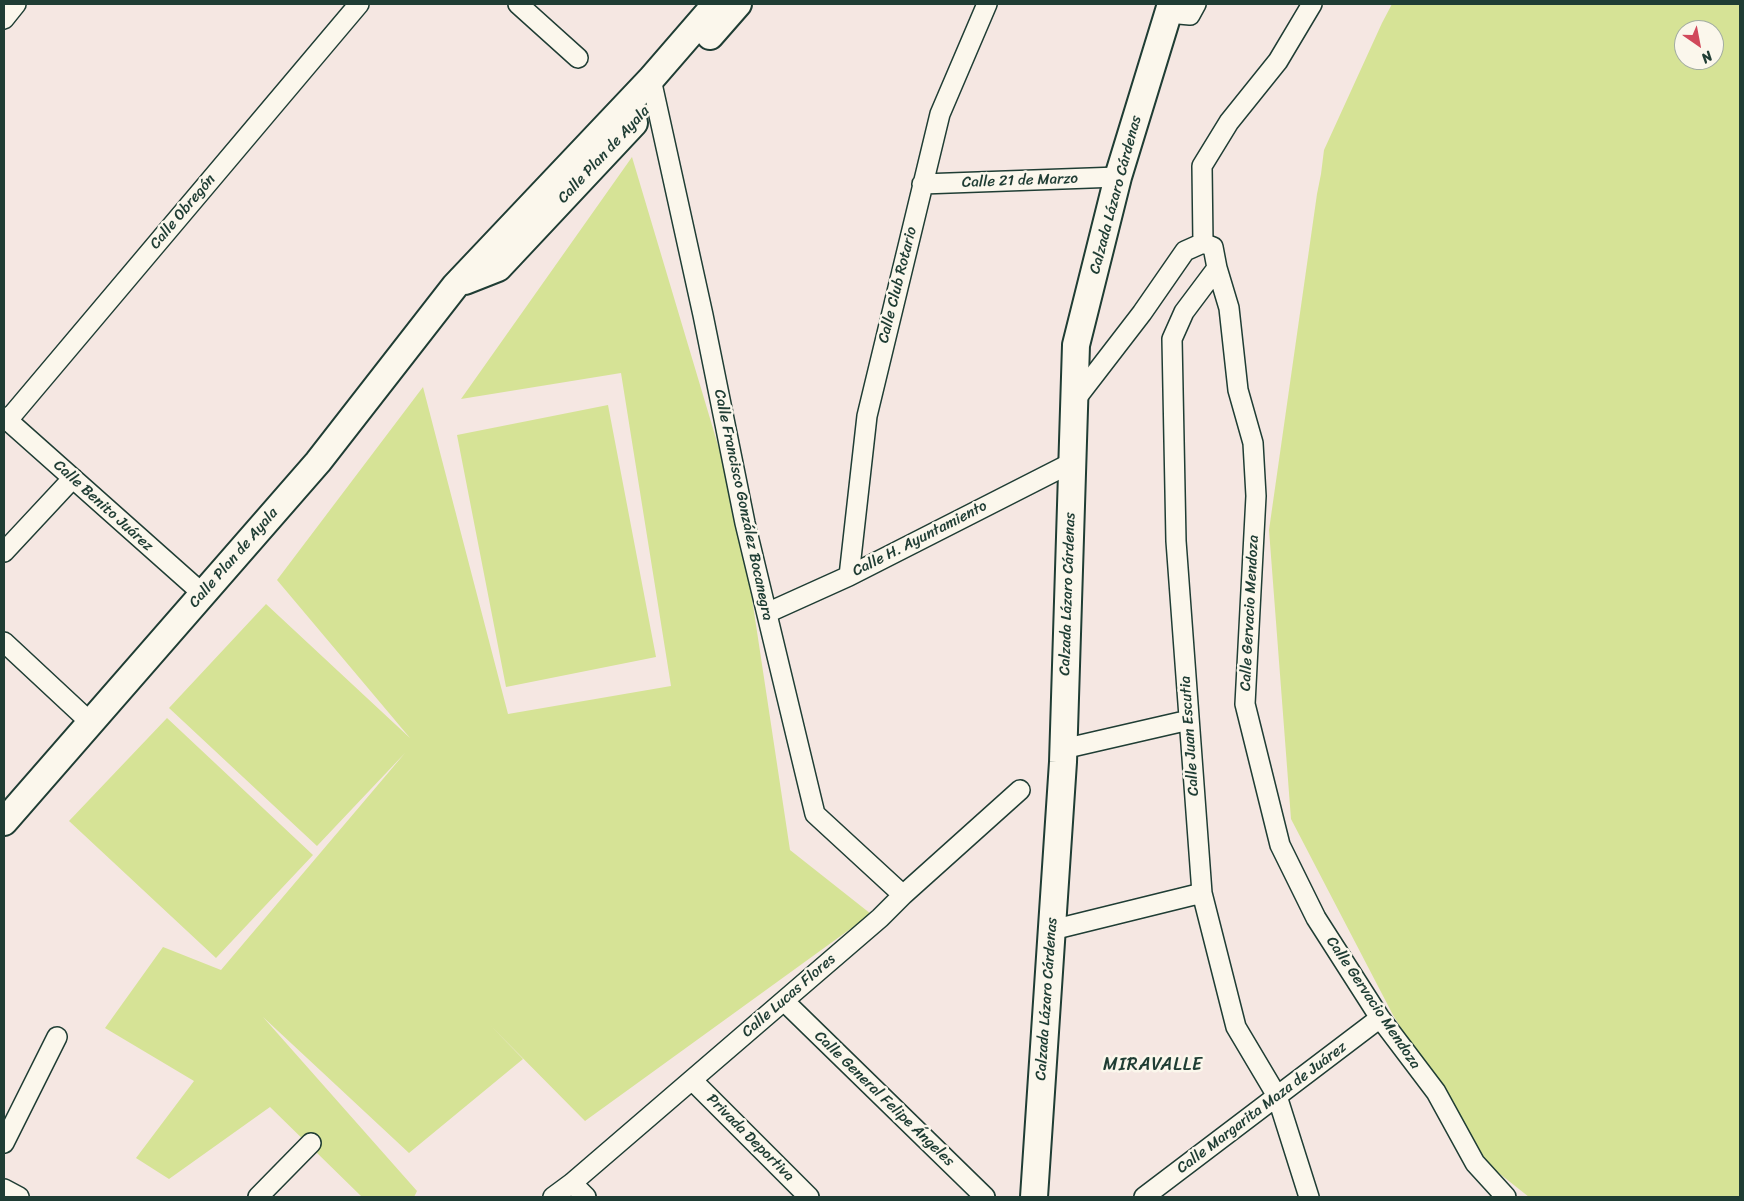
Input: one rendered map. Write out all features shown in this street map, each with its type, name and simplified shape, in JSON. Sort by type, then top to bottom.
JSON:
[{"type":"street","points":[[4,19],[16,4]]},
{"type":"street","name":"Calle Obregón","points":[[6,419],[359,4]]},
{"type":"street","points":[[518,4],[578,58]]},
{"type":"street","name":"Calle Plan de Ayala","points":[[654,89],[716,4]]},
{"type":"street","name":"Calle Plan de Ayala","points":[[4,822],[318,462],[455,286],[738,4]]},
{"type":"street","name":"Calle Club Rotario","points":[[849,576],[866,416],[940,114],[987,4]]},
{"type":"street","points":[[1170,8],[1190,15],[1196,4]]},
{"type":"street","points":[[1075,400],[1142,313],[1185,251],[1202,243],[1202,166],[1229,122],[1278,61],[1312,4]]},
{"type":"street","name":"Calzada Lázaro Cárdenas","points":[[1034,1197],[1063,749],[1076,345],[1118,177],[1170,8]]},
{"type":"street","name":"Calle Francisco González Bocanegra","points":[[654,89],[703,315],[745,523],[814,814],[903,895]]},
{"type":"street","name":"Calle 21 de Marzo","points":[[922,184],[1118,177]]},
{"type":"street","name":"Calle Gervacio Mendoza","points":[[1202,243],[1214,247],[1229,308],[1238,390],[1254,443],[1256,496],[1245,704],[1280,845],[1316,918],[1380,1018],[1436,1092],[1475,1163],[1506,1197]]},
{"type":"street","name":"Calle Juan Escutia","points":[[1218,268],[1184,312],[1172,339],[1176,541],[1202,893],[1236,1027],[1277,1096],[1309,1197]]},
{"type":"street","name":"Calle Benito Juárez","points":[[6,419],[203,594]]},
{"type":"street","name":"Calle H. Ayuntamiento","points":[[767,613],[849,576],[1073,462]]},
{"type":"street","points":[[4,552],[73,478]]},
{"type":"street","points":[[4,642],[91,722]]},
{"type":"street","points":[[1063,749],[1189,720]]},
{"type":"street","name":"Calle Lucas Flores","points":[[553,1197],[572,1183],[880,918],[1020,790]]},
{"type":"street","points":[[1052,930],[1202,893]]},
{"type":"street","name":"Calle General Felipe Ángeles","points":[[784,1001],[985,1197]]},
{"type":"street","name":"Calle Margarita Maza de Juárez","points":[[1144,1197],[1380,1018]]},
{"type":"street","points":[[4,1143],[57,1037]]},
{"type":"street","name":"Privada Deportiva","points":[[688,1084],[793,1197]]},
{"type":"street","name":"Privada Deportiva","points":[[688,1084],[809,1197]]},
{"type":"street","points":[[258,1197],[311,1143]]},
{"type":"street","points":[[572,1183],[586,1197]]},
{"type":"street","points":[[4,1190],[19,1197]]},
{"type":"green space","points":[[1392,4],[1740,4],[1740,1197],[1529,1197],[1481,1159],[1393,1015],[1291,819],[1269,530],[1324,150]]},
{"type":"green space","points":[[632,157],[740,519],[790,850],[871,914],[585,1121],[490,1025],[523,1059],[409,1153],[263,1017],[417,1191],[414,1197],[362,1197],[270,1107],[169,1179],[136,1158],[194,1081],[105,1028],[163,947],[221,970],[405,753],[317,846],[169,708],[266,604],[410,738],[277,580],[423,387],[508,714],[671,686],[621,373],[461,399]]},
{"type":"green space","points":[[608,405],[656,657],[506,687],[457,435]]},
{"type":"green space","points":[[167,718],[313,855],[216,958],[69,821]]},
{"type":"district","name":"MIRAVALLE","points":[[1153,1065]]}]
